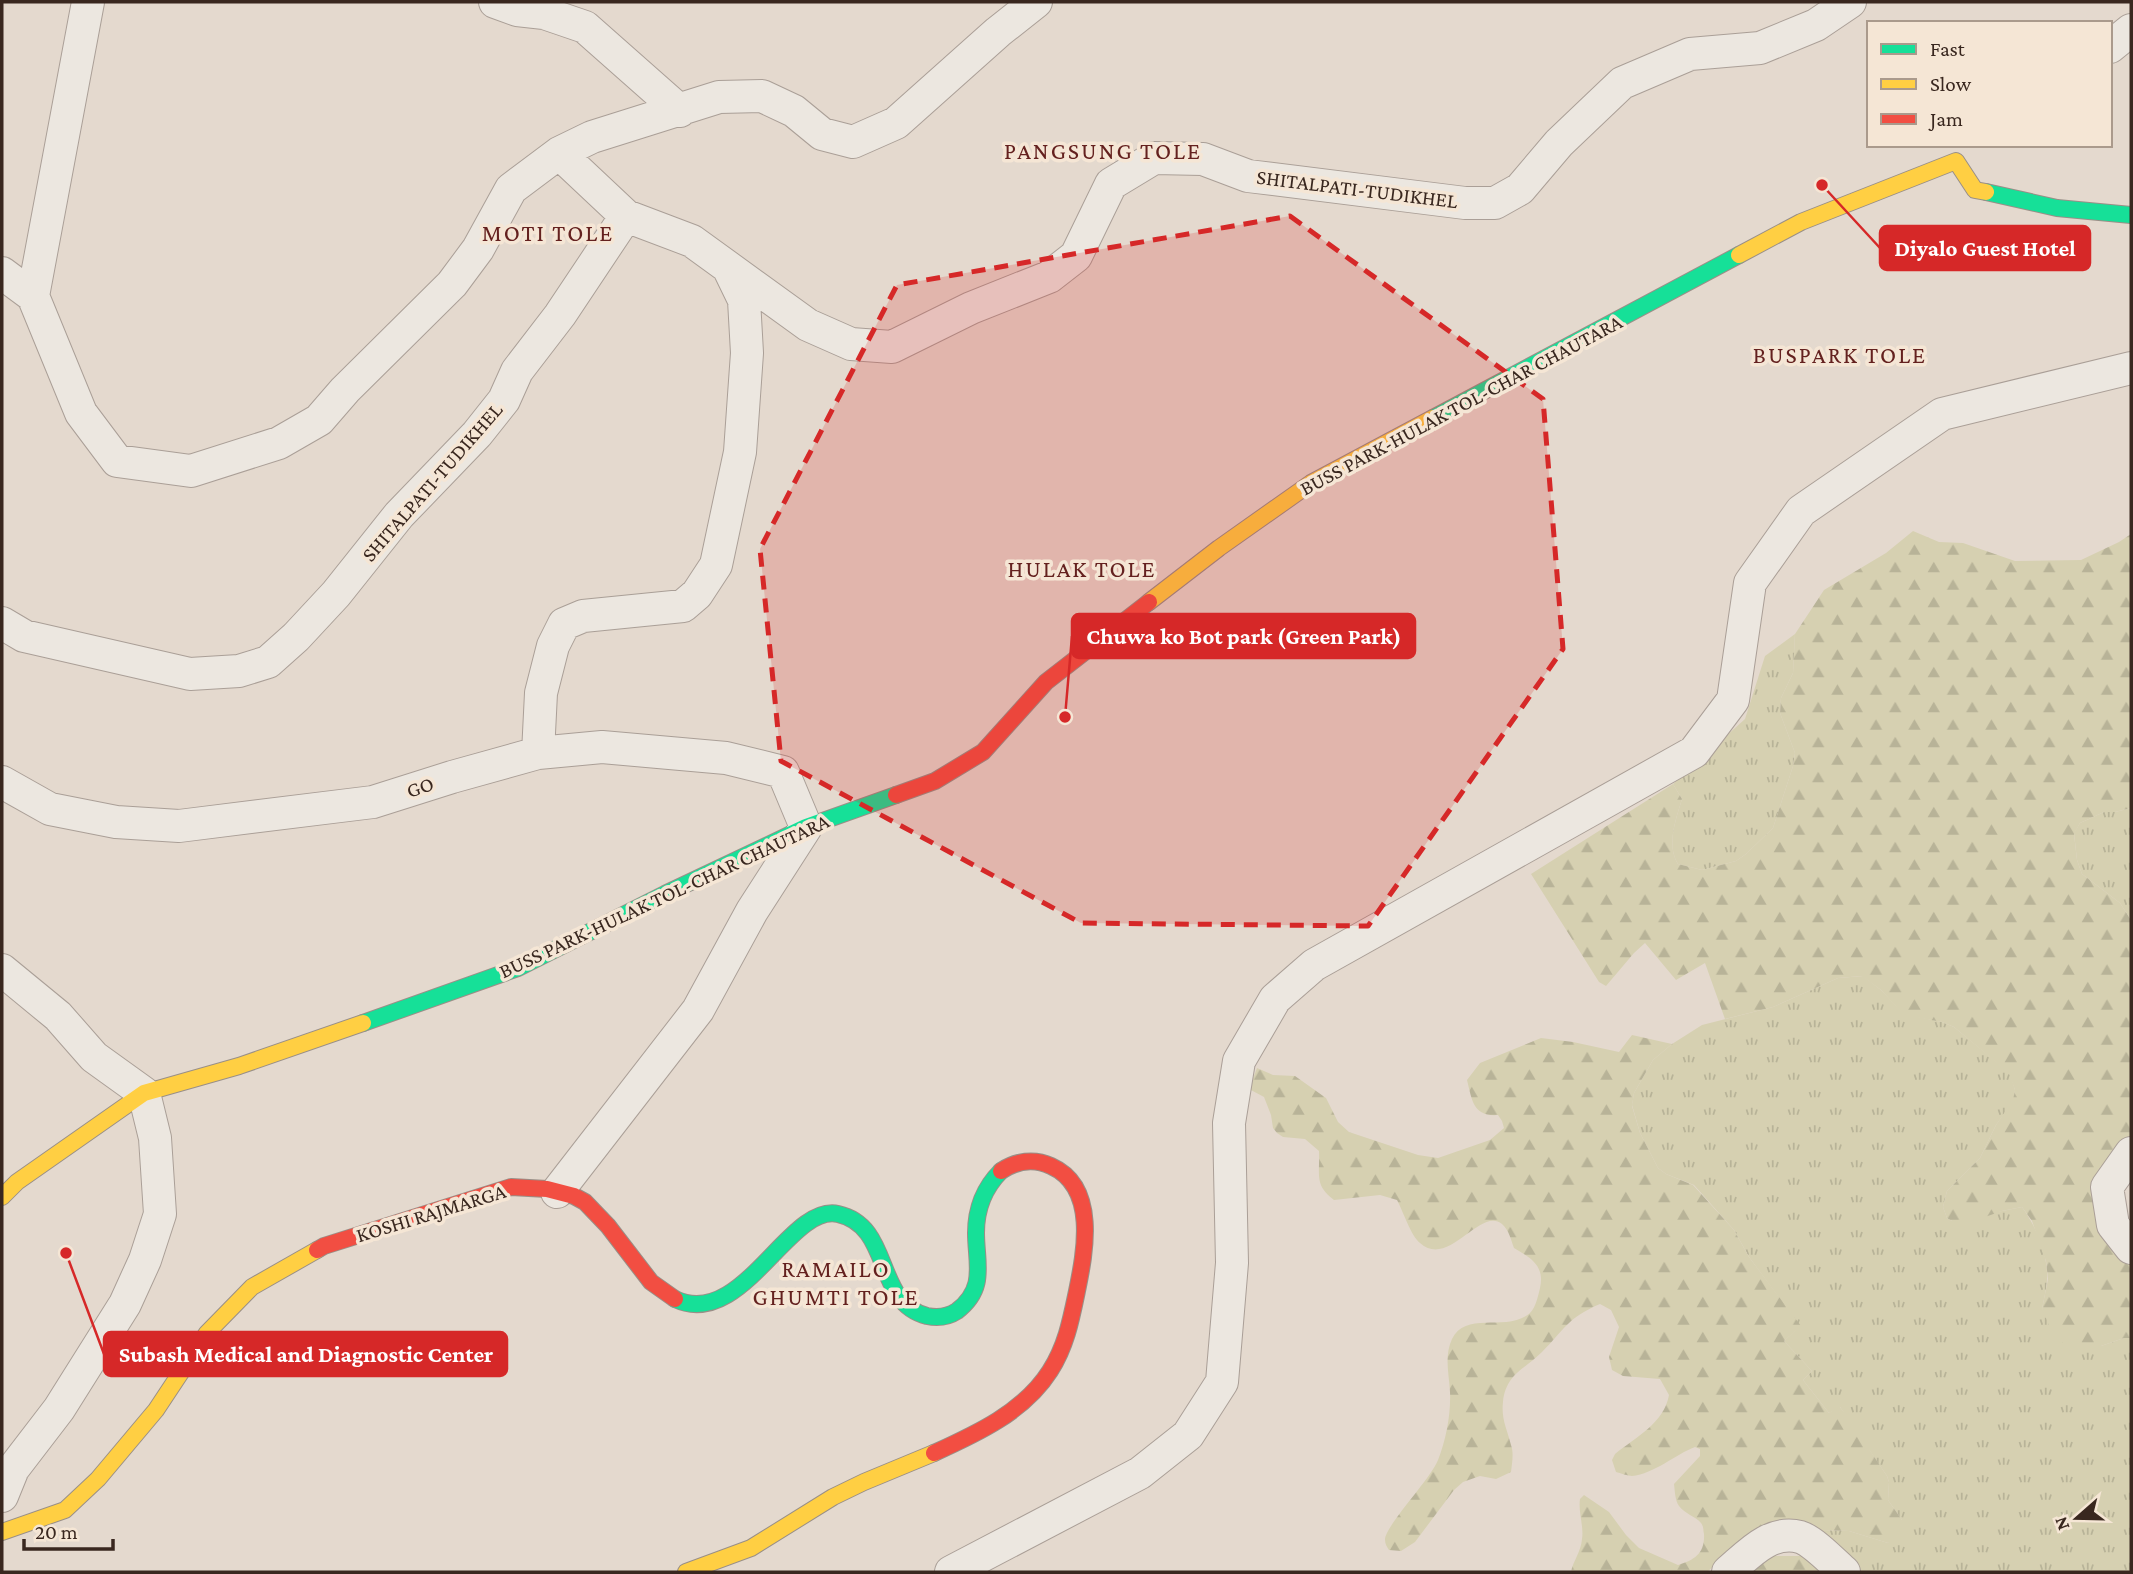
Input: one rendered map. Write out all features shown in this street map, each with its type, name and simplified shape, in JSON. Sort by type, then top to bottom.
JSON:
[{"type":"street","points":[[33,296],[88,2]]},
{"type":"street","points":[[495,2],[517,10],[544,13],[585,27],[680,111]]},
{"type":"street","points":[[2,273],[33,296],[81,413],[117,461],[191,471],[279,443],[319,420],[345,390],[452,284],[478,249],[511,189],[559,153],[592,136],[719,97],[761,96],[794,111],[822,134],[853,142],[896,123],[998,32],[1036,2]]},
{"type":"street","name":"SHITALPATI-TUDIKHEL","points":[[2,623],[24,636],[190,674],[239,671],[268,662],[296,637],[336,594],[399,515],[477,434],[504,400],[517,371],[560,314],[626,216],[692,241],[808,325],[851,344],[892,347],[971,308],[1049,277],[1076,256],[1111,184],[1154,158],[1203,159],[1248,176],[1465,203],[1494,203],[1520,189],[1559,143],[1622,83],[1690,54],[1760,48],[1816,25],[1850,2]]},
{"type":"street","points":[[2112,45],[2131,30]]},
{"type":"street","points":[[559,153],[626,216]]},
{"type":"street","name":"BUSS PARK-HULAK TOL-CHAR CHAUTARA","points":[[2,1197],[17,1182],[144,1093],[239,1066],[518,968],[806,827],[935,781],[983,751],[1046,682],[1219,548],[1311,483],[1801,222],[1963,153],[1975,190],[2057,208],[2131,215]]},
{"type":"street","points":[[538,753],[541,693],[553,646],[564,624],[583,616],[682,606],[697,594],[716,565],[740,452],[747,353],[744,300],[727,266]]},
{"type":"street","points":[[951,1572],[1140,1474],[1188,1435],[1222,1382],[1232,1264],[1229,1123],[1239,1061],[1276,999],[1314,965],[1695,752],[1733,700],[1750,583],[1801,511],[1942,414],[2131,368]]},
{"type":"street","name":"GO","points":[[2,782],[50,809],[116,822],[178,826],[373,803],[538,753],[602,747],[726,758],[783,772],[806,827]]},
{"type":"street","points":[[557,1192],[698,1010],[752,911],[806,827]]},
{"type":"street","points":[[2,970],[58,1016],[94,1058],[144,1093],[155,1138],[160,1214],[145,1260],[125,1304],[59,1409],[13,1469],[2,1496]]},
{"type":"street","points":[[2131,1153],[2107,1187],[2113,1225],[2131,1248]]},
{"type":"street","name":"KOSHI RAJMARGA","points":[[2,1532],[65,1510],[97,1479],[156,1409],[207,1333],[252,1287],[324,1246],[511,1186],[535,1187],[582,1199],[607,1223],[657,1290],[679,1302],[698,1306],[720,1300],[779,1250],[796,1231],[816,1219],[835,1213],[858,1220],[879,1247],[892,1290],[903,1304],[921,1316],[943,1317],[958,1310],[972,1293],[979,1272],[975,1232],[978,1203],[1001,1169],[1018,1163],[1040,1162],[1063,1172],[1079,1193],[1086,1227],[1082,1271],[1066,1340],[1048,1377],[1017,1407],[970,1436],[833,1496],[757,1545],[686,1572]]},
{"type":"street","points":[[1728,1572],[1766,1540],[1785,1536],[1802,1538],[1844,1572]]},
{"type":"highlighted area","points":[[1290,216],[1543,399],[1563,649],[1368,926],[1081,923],[781,761],[760,549],[897,285]]},
{"type":"green space","points":[[1913,531],[1939,542],[1963,543],[2015,561],[2081,560],[2131,534],[2131,808],[2104,812],[2080,823],[2074,834],[2077,860],[2082,874],[2120,903],[2131,920],[2131,1144],[2114,1154],[2131,1260],[2131,1338],[2101,1346],[2063,1343],[2054,1336],[2042,1309],[2048,1279],[2046,1261],[2032,1221],[2022,1207],[1965,1224],[1947,1218],[1943,1207],[1947,1191],[1980,1158],[1996,1125],[2013,1100],[2015,1090],[2009,1073],[1954,1027],[1904,1015],[1881,990],[1862,976],[1838,978],[1773,1007],[1725,1019],[1705,963],[1676,980],[1645,943],[1606,986],[1599,982],[1531,874],[1673,784],[1682,799],[1672,840],[1674,857],[1678,864],[1702,870],[1736,861],[1746,854],[1773,828],[1793,766],[1795,753],[1780,713],[1781,698],[1793,673],[1795,634],[1824,590],[1886,553]]},
{"type":"green space","points":[[1795,634],[1793,673],[1781,698],[1780,713],[1795,753],[1773,828],[1736,861],[1702,870],[1678,864],[1674,857],[1672,840],[1682,799],[1673,784],[1745,719],[1765,656]]},
{"type":"green space","points":[[2131,808],[2131,920],[2120,903],[2082,874],[2077,860],[2074,833],[2080,823],[2104,812]]},
{"type":"green space","points":[[1863,976],[1904,1014],[1954,1027],[2010,1073],[2015,1090],[2014,1100],[1996,1125],[1980,1158],[1947,1191],[1943,1207],[1947,1218],[1952,1221],[2022,1207],[2037,1232],[2046,1262],[2047,1281],[2042,1309],[2101,1346],[2131,1338],[2131,1572],[1862,1572],[1821,1530],[1849,1531],[1888,1543],[1902,1520],[1888,1500],[1887,1476],[1840,1407],[1829,1413],[1803,1380],[1812,1371],[1784,1341],[1800,1326],[1749,1257],[1734,1230],[1694,1185],[1658,1168],[1640,1133],[1632,1105],[1634,1093],[1653,1060],[1672,1044],[1702,1025],[1773,1007],[1838,978]]},
{"type":"green space","points":[[1632,1035],[1672,1044],[1653,1060],[1634,1093],[1632,1106],[1640,1133],[1658,1168],[1693,1185],[1734,1230],[1749,1257],[1801,1326],[1784,1341],[1812,1371],[1803,1380],[1829,1413],[1839,1406],[1869,1443],[1869,1449],[1887,1476],[1888,1500],[1902,1520],[1905,1532],[1888,1543],[1849,1531],[1821,1530],[1796,1522],[1753,1532],[1707,1572],[1571,1572],[1581,1544],[1580,1499],[1584,1495],[1609,1512],[1639,1548],[1678,1565],[1698,1555],[1704,1541],[1701,1523],[1679,1506],[1674,1484],[1700,1456],[1700,1449],[1695,1447],[1657,1468],[1640,1474],[1630,1476],[1616,1472],[1612,1460],[1615,1454],[1655,1421],[1669,1395],[1660,1379],[1623,1376],[1612,1370],[1609,1357],[1619,1327],[1611,1310],[1600,1304],[1573,1319],[1508,1385],[1503,1408],[1512,1451],[1511,1472],[1496,1479],[1480,1476],[1463,1482],[1415,1542],[1401,1551],[1389,1550],[1385,1541],[1387,1534],[1433,1469],[1443,1444],[1450,1409],[1448,1358],[1452,1339],[1458,1330],[1467,1326],[1521,1319],[1530,1313],[1538,1298],[1540,1274],[1531,1259],[1514,1248],[1510,1235],[1502,1224],[1493,1221],[1484,1223],[1453,1244],[1431,1249],[1417,1240],[1397,1200],[1380,1195],[1334,1200],[1321,1184],[1319,1151],[1305,1139],[1283,1137],[1277,1133],[1264,1097],[1249,1089],[1257,1068],[1273,1075],[1295,1076],[1326,1098],[1338,1122],[1349,1132],[1418,1155],[1438,1158],[1490,1140],[1504,1128],[1498,1115],[1483,1113],[1472,1100],[1467,1080],[1480,1063],[1541,1038],[1619,1052]]},
{"type":"green space","points":[[1769,1556],[1812,1556],[1832,1572],[1751,1572]]},
{"type":"traffic: fast","points":[[1986,192],[2057,208],[2131,215]]},
{"type":"traffic: fast","points":[[1433,418],[1739,255]]},
{"type":"traffic: fast","points":[[363,1023],[518,968],[806,827],[896,795]]},
{"type":"traffic: fast","points":[[675,1299],[699,1304],[722,1298],[743,1283],[801,1227],[820,1216],[838,1214],[855,1221],[868,1233],[898,1296],[910,1308],[931,1317],[950,1315],[973,1293],[978,1275],[978,1216],[982,1199],[1001,1171]]},
{"type":"traffic: slow","points":[[1739,255],[1801,222],[1956,161],[1975,190],[1986,192]]},
{"type":"traffic: slow","points":[[1149,602],[1311,483],[1433,418]]},
{"type":"traffic: slow","points":[[2,1197],[17,1182],[144,1093],[239,1066],[363,1023]]},
{"type":"traffic: slow","points":[[2,1532],[65,1510],[98,1479],[156,1410],[207,1333],[252,1287],[317,1250]]},
{"type":"traffic: slow","points":[[686,1572],[751,1548],[833,1497],[934,1453]]},
{"type":"traffic: jam","points":[[896,795],[935,781],[983,752],[1046,682],[1149,602]]},
{"type":"traffic: jam","points":[[934,1453],[998,1420],[1039,1386],[1056,1362],[1072,1312],[1085,1240],[1082,1204],[1076,1189],[1066,1176],[1051,1166],[1038,1162],[1025,1162],[1001,1171]]},
{"type":"traffic: jam","points":[[317,1250],[511,1187],[547,1189],[574,1196],[585,1202],[608,1226],[651,1282],[675,1299]]},
{"type":"place","name":"Diyalo Guest Hotel","points":[[1822,185]]},
{"type":"place","name":"Chuwa ko Bot park (Green Park)","points":[[1065,717]]},
{"type":"place","name":"Subash Medical and Diagnostic Center","points":[[66,1253]]},
{"type":"district","name":"PANGSUNG TOLE","points":[[1103,150]]},
{"type":"district","name":"MOTI TOLE","points":[[548,232]]},
{"type":"district","name":"BUSPARK TOLE","points":[[1840,354]]},
{"type":"district","name":"HULAK TOLE","points":[[1082,568]]},
{"type":"district","name":"RAMAILO GHUMTI TOLE","points":[[836,1282]]}]
